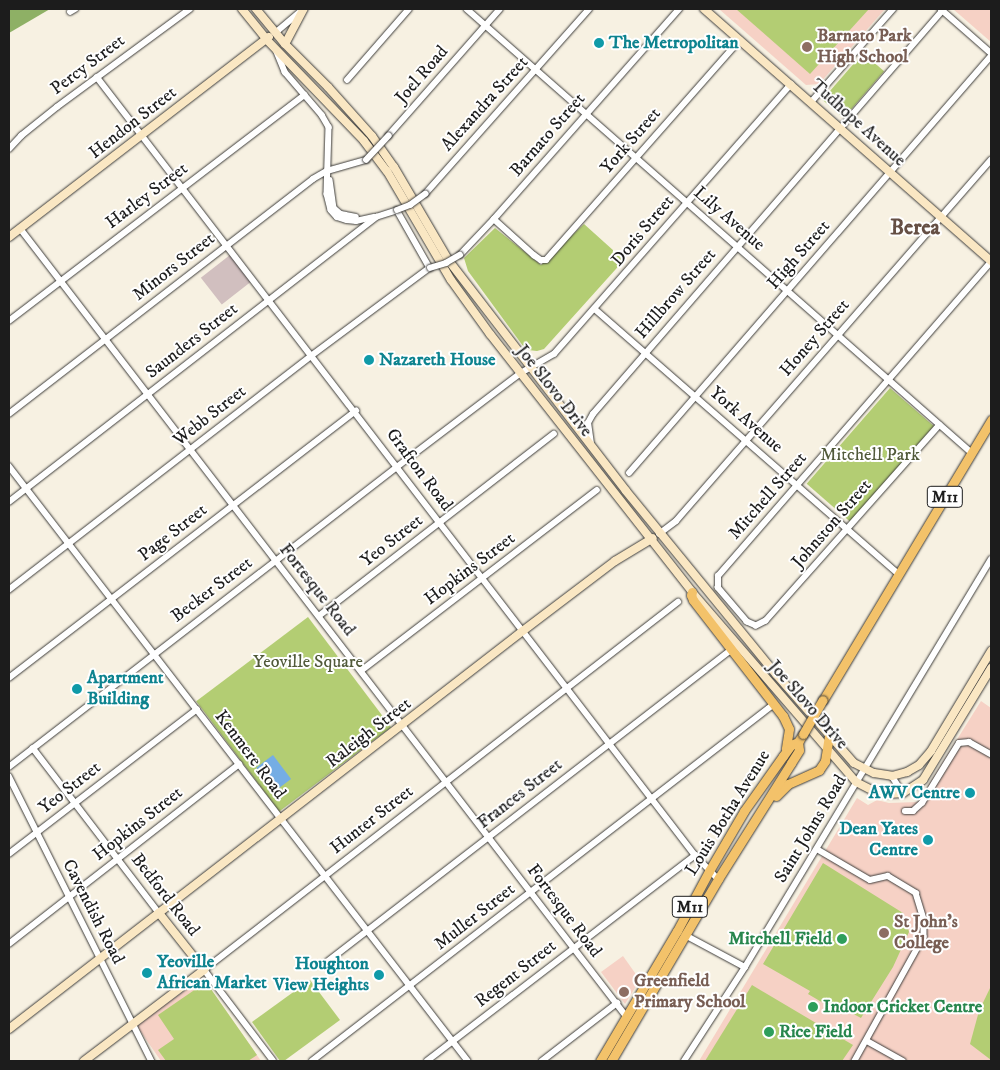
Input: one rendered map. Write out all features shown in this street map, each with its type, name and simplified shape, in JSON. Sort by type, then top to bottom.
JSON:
[{"type":"main road","name":"Joe Slovo Drive","points":[[242,9],[266,39],[347,122],[379,160],[451,280],[521,373],[692,592],[856,782]]},
{"type":"main road","name":"Joe Slovo Drive","points":[[256,9],[285,44],[328,87],[372,136],[394,167],[449,260],[659,534],[829,737],[848,758],[865,770]]},
{"type":"main road","points":[[285,44],[304,9]]},
{"type":"main road","name":"Tudhope Avenue","points":[[704,9],[812,101],[839,129],[942,217],[991,262]]},
{"type":"main road","name":"Hendon Street","points":[[9,237],[275,33]]},
{"type":"main road","name":"Louis Botha Avenue","points":[[611,1061],[718,879],[799,750],[801,738],[823,700],[991,420]]},
{"type":"main road","name":"Raleigh Street","points":[[9,1029],[524,630],[615,561],[659,534]]},
{"type":"main road","points":[[692,592],[691,597],[693,600],[774,704],[789,729],[788,742],[783,756]]},
{"type":"main road","points":[[865,770],[892,776],[915,768],[928,755],[991,651]]},
{"type":"main road","points":[[856,782],[882,794],[904,793],[920,783],[928,773],[991,668]]},
{"type":"main road","points":[[746,835],[783,787],[819,770],[825,761],[829,737]]},
{"type":"main road","name":"Louis Botha Avenue","points":[[600,1061],[677,931],[744,811],[791,745],[801,738]]},
{"type":"main road","name":"Bedford Road","points":[[159,913],[204,970]]},
{"type":"main road","name":"Hunter Street","points":[[84,1061],[204,970]]},
{"type":"street","name":"Percy Street","points":[[9,149],[25,132],[190,9]]},
{"type":"street","points":[[275,33],[304,9]]},
{"type":"street","points":[[347,80],[408,9]]},
{"type":"street","name":"Lily Avenue","points":[[466,9],[972,453]]},
{"type":"street","name":"Joel Road","points":[[366,160],[500,9]]},
{"type":"street","name":"Alexandra Street","points":[[397,210],[410,205],[425,194],[589,9]]},
{"type":"street","name":"Barnato Street","points":[[430,268],[446,263],[460,255],[679,9]]},
{"type":"street","points":[[812,101],[893,9]]},
{"type":"street","points":[[942,10],[991,54]]},
{"type":"street","name":"Hillbrow Street","points":[[591,446],[588,428],[589,420],[645,352],[942,10]]},
{"type":"street","name":"York Street","points":[[494,219],[534,255],[544,261],[559,247],[740,40]]},
{"type":"street","points":[[277,51],[282,67],[322,115],[328,127],[328,170],[332,202],[336,210],[345,216],[369,219],[376,217]]},
{"type":"street","name":"High Street","points":[[629,472],[891,173],[991,54]]},
{"type":"street","name":"Grafton Road","points":[[98,77],[356,411],[439,523],[611,743],[652,800],[695,855],[718,879]]},
{"type":"street","name":"Doris Street","points":[[531,368],[554,354],[791,84]]},
{"type":"street","name":"Harley Street","points":[[9,321],[305,96]]},
{"type":"street","name":"Minors Street","points":[[9,414],[312,179],[328,170],[366,160]]},
{"type":"street","name":"Honey Street","points":[[659,534],[676,521],[991,160]]},
{"type":"street","points":[[397,210],[430,268]]},
{"type":"street","name":"Saunders Street","points":[[9,502],[376,217],[397,210]]},
{"type":"street","name":"Fortesque Road","points":[[20,228],[627,1016]]},
{"type":"street","name":"Mitchell Street","points":[[766,622],[756,626],[747,622],[720,591],[717,578],[991,262]]},
{"type":"street","name":"Webb Street","points":[[9,590],[312,356],[430,268]]},
{"type":"street","name":"York Avenue","points":[[595,309],[898,574]]},
{"type":"street","name":"Becker Street","points":[[9,767],[397,467],[521,373],[531,368]]},
{"type":"street","name":"Page Street","points":[[9,678],[356,411]]},
{"type":"street","name":"Johnston Street","points":[[766,622],[940,424]]},
{"type":"street","name":"Yeo Street","points":[[319,616],[554,434]]},
{"type":"street","name":"Kenmere Road","points":[[9,466],[197,709],[280,820],[468,1061]]},
{"type":"street","name":"Hopkins Street","points":[[361,671],[597,490]]},
{"type":"street","name":"Saint Johns Road","points":[[684,1061],[745,967],[991,560]]},
{"type":"street","name":"Hunter Street","points":[[204,970],[678,602]]},
{"type":"street","name":"Frances Street","points":[[327,962],[731,650]]},
{"type":"street","name":"Muller Street","points":[[312,1061],[532,893],[774,704]]},
{"type":"street","name":"Yeo Street","points":[[9,854],[197,709]]},
{"type":"street","points":[[905,811],[913,811],[920,806],[959,742],[970,742],[991,754]]},
{"type":"street","name":"Bedford Road","points":[[33,748],[159,913]]},
{"type":"street","name":"Hopkins Street","points":[[9,944],[239,764]]},
{"type":"street","name":"Cavendish Road","points":[[9,776],[36,834],[152,1061]]},
{"type":"street","points":[[892,776],[904,793]]},
{"type":"street","points":[[817,849],[870,880],[888,876],[916,893],[926,927],[924,937],[855,1061]]},
{"type":"street","name":"Regent Street","points":[[427,1061],[695,855]]},
{"type":"street","points":[[685,936],[745,967]]},
{"type":"street","name":"Bedford Road","points":[[204,970],[273,1061]]},
{"type":"street","points":[[542,1061],[617,1004]]},
{"type":"street","points":[[867,1041],[903,1061]]},
{"type":"shaded area","name":"Barnato Park High School","points":[[719,9],[885,9],[819,84],[806,85]]},
{"type":"shaded area","points":[[953,9],[991,9],[991,42]]},
{"type":"shaded area","points":[[230,255],[251,282],[222,305],[201,278]]},
{"type":"shaded area","name":"St John's College","points":[[981,701],[991,708],[991,1061],[699,1061],[857,798],[868,805],[877,800],[889,803],[918,802]]},
{"type":"shaded area","name":"Greenfield Primary School","points":[[623,956],[640,980],[625,1004],[601,972]]},
{"type":"shaded area","points":[[203,978],[261,1061],[161,1061],[136,1025]]},
{"type":"green space","points":[[9,9],[50,9],[9,33]]},
{"type":"green space","name":"Barnato Park High School","points":[[736,9],[869,9],[810,74]]},
{"type":"green space","points":[[863,53],[884,71],[843,118],[822,100]]},
{"type":"green space","points":[[584,224],[624,260],[544,349],[537,351],[528,350],[523,346],[468,271],[464,258],[495,228],[541,265]]},
{"type":"green space","name":"Mitchell Park","points":[[890,388],[934,426],[850,522],[807,484]]},
{"type":"green space","name":"Yeoville Square","points":[[308,617],[391,727],[279,811],[196,701]]},
{"type":"green space","name":"Mitchell Field","points":[[823,863],[903,913],[909,932],[893,967],[861,1018],[838,1006],[835,1010],[808,994],[810,991],[763,964]]},
{"type":"green space","points":[[310,980],[340,1020],[284,1061],[280,1061],[252,1022]]},
{"type":"green space","points":[[206,982],[257,1055],[248,1061],[166,1061],[158,1050],[174,1039],[158,1015]]},
{"type":"green space","points":[[752,985],[853,1045],[842,1061],[705,1061]]},
{"type":"green space","points":[[991,986],[991,1060],[970,1044],[979,1011]]},
{"type":"water","points":[[273,755],[291,779],[274,792],[256,768]]},
{"type":"place","name":"The Metropolitan","points":[[599,43]]},
{"type":"place","name":"Barnato Park High School","points":[[807,47]]},
{"type":"place","name":"Nazareth House","points":[[369,360]]},
{"type":"place","name":"Apartment Building","points":[[77,689]]},
{"type":"place","name":"AWV Centre","points":[[970,793]]},
{"type":"place","name":"Dean Yates Centre","points":[[928,840]]},
{"type":"place","name":"St John's College","points":[[884,933]]},
{"type":"place","name":"Mitchell Field","points":[[842,939]]},
{"type":"place","name":"Yeoville African Market","points":[[147,973]]},
{"type":"place","name":"Houghton View Heights","points":[[379,975]]},
{"type":"place","name":"Greenfield Primary School","points":[[624,992]]},
{"type":"place","name":"Indoor Cricket Centre","points":[[813,1007]]},
{"type":"place","name":"Rice Field","points":[[769,1032]]},
{"type":"district","name":"Berea","points":[[915,228]]}]
